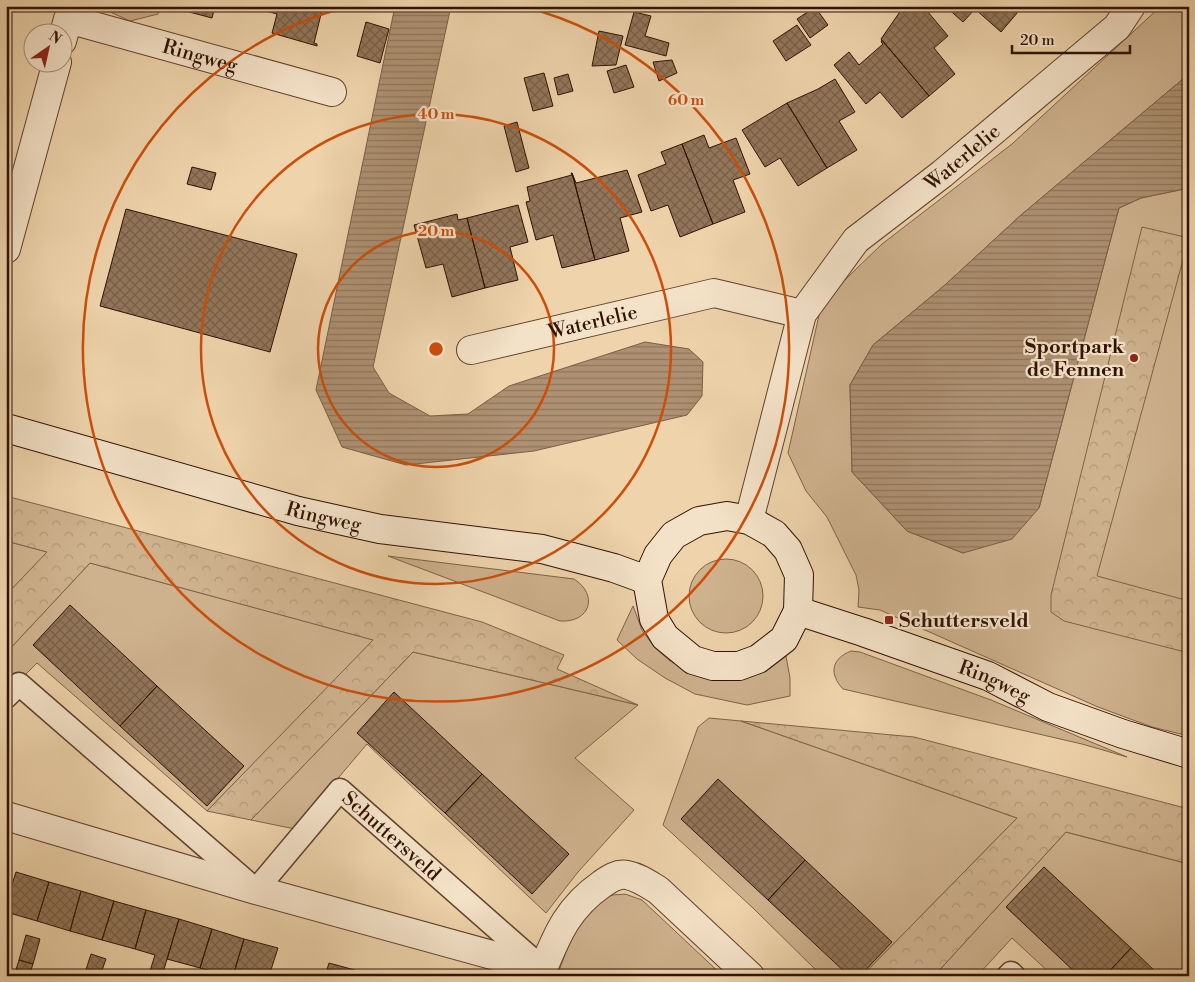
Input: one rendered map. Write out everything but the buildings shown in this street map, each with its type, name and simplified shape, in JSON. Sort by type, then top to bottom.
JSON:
[{"type":"street","name":"Waterlelie","points":[[750,520],[802,314],[856,240],[942,174],[1117,27],[1131,6]]},
{"type":"street","name":"Ringweg","points":[[72,24],[332,92]]},
{"type":"street","points":[[6,249],[54,72]]},
{"type":"street","name":"Waterlelie","points":[[471,350],[714,292],[802,314]]},
{"type":"street","name":"Ringweg","points":[[6,428],[298,511],[380,529],[542,549],[614,568],[647,580]]},
{"type":"street","points":[[727,516],[750,520],[774,534],[788,550],[799,576],[798,611],[784,639],[758,660],[739,666],[714,666],[693,660],[665,638],[654,618],[647,580],[658,555],[674,535],[699,520],[727,516]]},
{"type":"street","name":"Ringweg","points":[[798,611],[988,676],[1048,706],[1122,734],[1189,754]]},
{"type":"street","points":[[6,816],[541,972],[555,940],[568,917],[585,896],[612,876],[625,874],[644,880],[658,890],[750,976]]},
{"type":"lane","points":[[6,697],[19,684],[256,890]]},
{"type":"lane","name":"Schuttersveld","points":[[256,890],[340,790],[541,972]]},
{"type":"green space","points":[[97,6],[160,6],[158,14],[130,21]]},
{"type":"green space","points":[[1161,6],[1189,6],[1189,71],[1183,79],[1021,215],[945,285],[873,345],[850,385],[852,472],[907,531],[963,553],[1039,508],[1119,208],[1141,198],[1189,188],[1189,736],[1152,727],[1098,707],[880,610],[858,607],[859,590],[856,575],[827,517],[806,491],[788,453],[822,302],[882,244],[1012,144]]},
{"type":"green space","points":[[1142,227],[1189,238],[1097,576],[1189,601],[1189,653],[1064,621],[1051,612],[1051,595]]},
{"type":"green space","points":[[6,496],[482,622],[564,655],[557,669],[638,705],[413,652],[251,820],[207,811],[373,640],[90,563],[6,653],[6,595],[47,552],[6,541]]},
{"type":"green space","points":[[6,541],[48,552],[6,595]]},
{"type":"green space","points":[[388,556],[574,579],[582,585],[587,593],[588,607],[578,618],[560,621]]},
{"type":"green space","points":[[719,559],[733,559],[747,565],[757,575],[763,589],[763,603],[757,617],[747,627],[733,633],[719,633],[705,627],[695,617],[689,603],[689,589],[695,575],[705,565]]},
{"type":"green space","points":[[90,563],[374,640],[207,811],[37,663],[6,694],[6,653]]},
{"type":"green space","points":[[633,606],[642,630],[654,647],[670,661],[688,671],[750,675],[769,668],[786,656],[790,678],[790,696],[747,705],[695,694],[665,678],[637,659],[617,640]]},
{"type":"green space","points":[[851,651],[860,652],[991,700],[1127,757],[1082,744],[843,689],[836,678],[834,667],[839,658]]},
{"type":"green space","points":[[413,652],[638,705],[575,758],[634,810],[578,872],[546,913],[367,744],[295,829],[251,820]]},
{"type":"green space","points":[[709,718],[741,721],[1017,818],[862,976],[822,976],[753,908],[663,825],[698,727]]},
{"type":"green space","points":[[741,721],[914,737],[1189,809],[1189,864],[1066,832],[934,976],[862,976],[1017,818]]},
{"type":"green space","points":[[1066,832],[1189,864],[1189,976],[1053,976],[1012,938],[977,976],[934,976]]},
{"type":"green space","points":[[625,894],[642,900],[723,976],[557,976],[576,930],[590,910],[610,896]]},
{"type":"shaded area","points":[[395,6],[451,6],[373,367],[389,393],[430,416],[468,414],[509,386],[645,342],[689,349],[703,362],[702,396],[687,415],[534,451],[406,465],[342,447],[316,390]]},
{"type":"shaded area","points":[[1189,71],[1189,188],[1141,198],[1119,208],[1039,508],[1012,539],[963,553],[907,531],[852,472],[850,385],[873,345],[945,285],[1021,215],[1183,79]]},
{"type":"place","name":"Sportpark de Fennen","points":[[1134,358]]},
{"type":"place","name":"Schuttersveld","points":[[889,620]]}]
